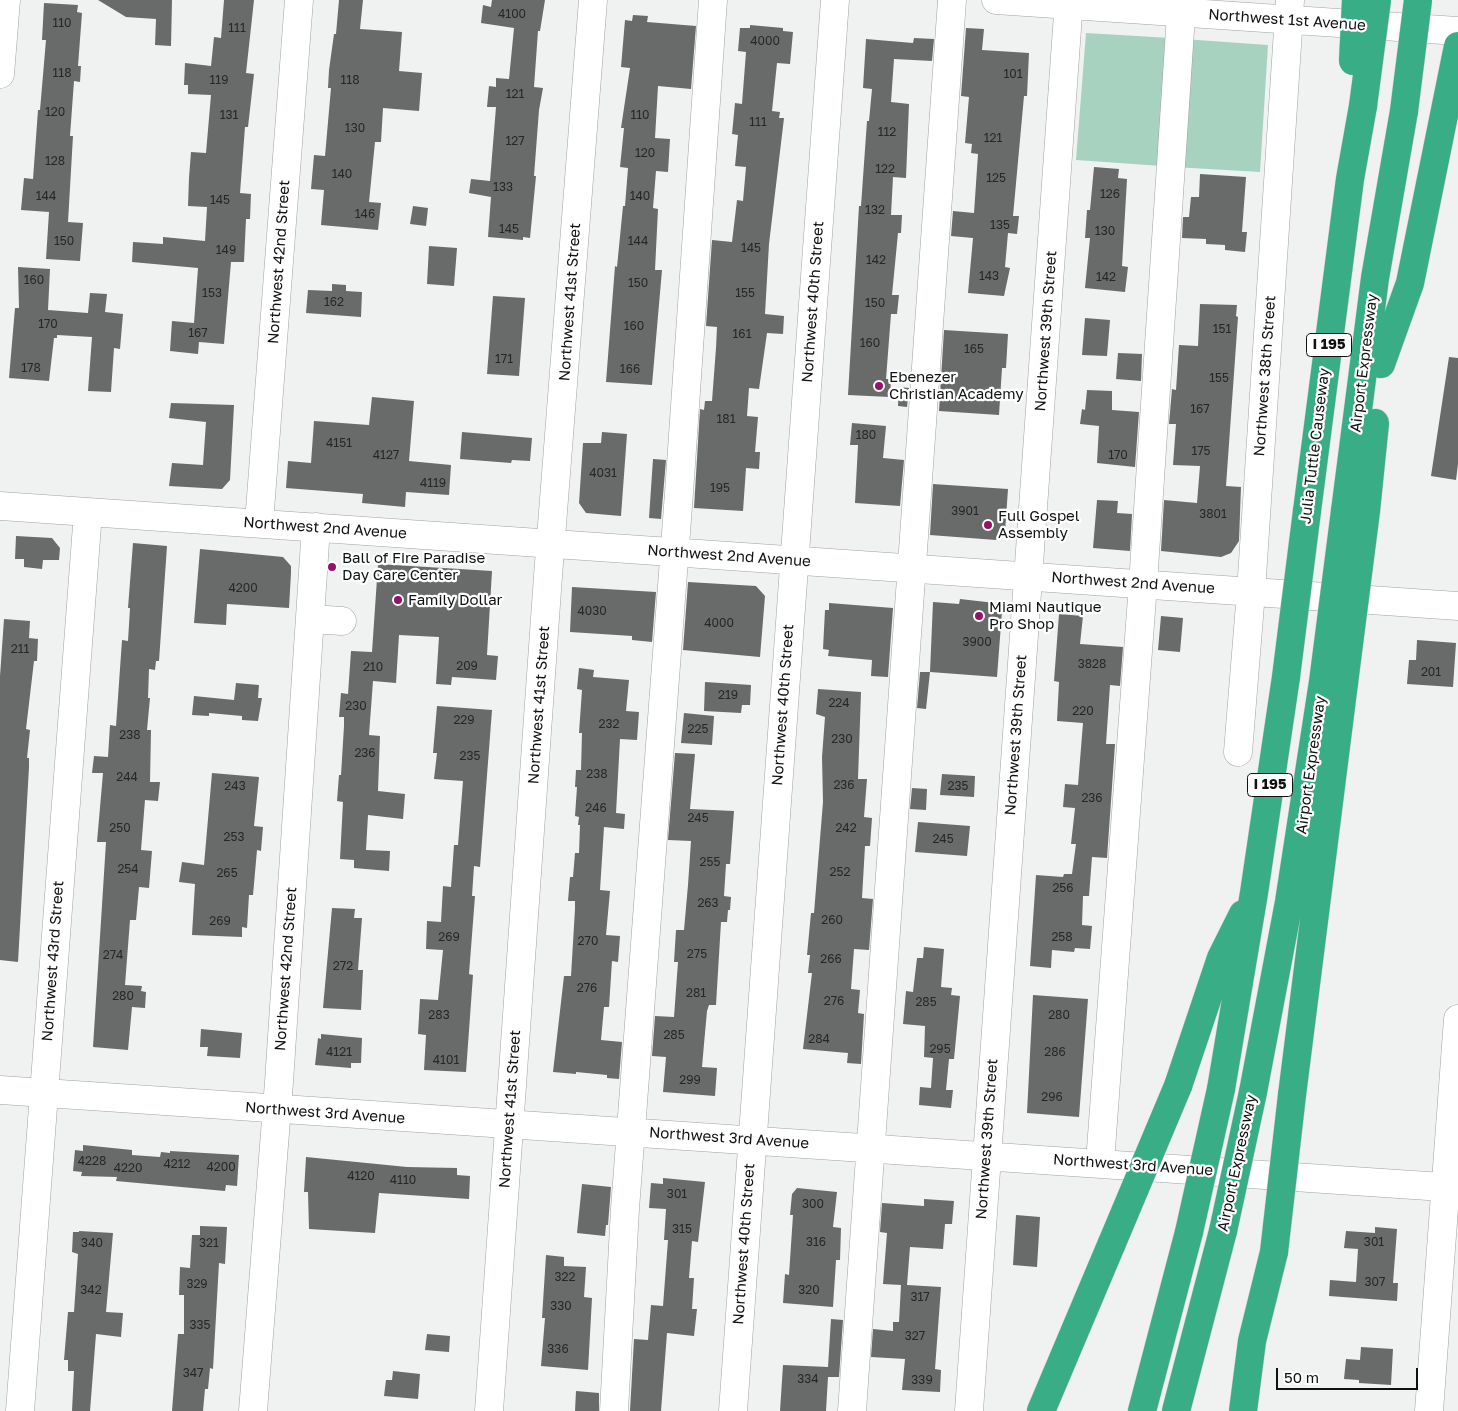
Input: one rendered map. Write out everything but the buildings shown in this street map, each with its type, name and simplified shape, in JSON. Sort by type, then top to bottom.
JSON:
[{"type":"highway","points":[[1356,0],[1357,105]]},
{"type":"highway","name":"Julia Tuttle Causeway","points":[[1254,893],[1286,676],[1350,178],[1357,105],[1377,0]]},
{"type":"highway","points":[[1261,1411],[1274,1252],[1292,1095],[1333,683],[1355,511],[1381,364],[1404,111],[1418,0]]},
{"type":"highway","points":[[1381,364],[1410,283],[1458,46]]},
{"type":"highway","name":"Airport Expressway","points":[[1355,511],[1375,278],[1404,111]]},
{"type":"highway","name":"Airport Expressway","points":[[1176,1411],[1223,1231],[1253,1092],[1333,683]]},
{"type":"highway","points":[[1043,1408],[1178,1086],[1221,958],[1254,893]]},
{"type":"highway","name":"Airport Expressway","points":[[1142,1411],[1189,1232],[1220,1089],[1254,893]]},
{"type":"highway","points":[[1244,1411],[1252,1342],[1274,1252]]},
{"type":"street","points":[[0,74],[6,0]]},
{"type":"street","name":"Northwest 42nd Street","points":[[259,523],[299,0]]},
{"type":"street","name":"Northwest 41st Street","points":[[489,1411],[592,0]]},
{"type":"street","points":[[614,1411],[618,1319],[713,0]]},
{"type":"street","name":"Northwest 40th Street","points":[[733,1411],[793,560],[835,0]]},
{"type":"street","points":[[852,1411],[952,0]]},
{"type":"street","name":"Northwest 1st Avenue","points":[[996,0],[1289,10],[1458,31]]},
{"type":"street","name":"Northwest 39th Street","points":[[969,1411],[985,1155],[1069,2]]},
{"type":"street","points":[[1100,1162],[1143,584],[1181,6]]},
{"type":"street","name":"Northwest 38th Street","points":[[1238,752],[1251,592],[1289,10]]},
{"type":"street","name":"Northwest 2nd Avenue","points":[[0,506],[1458,606]]},
{"type":"street","name":"Northwest 43rd Street","points":[[20,1411],[88,512]]},
{"type":"street","name":"Northwest 42nd Street","points":[[253,1411],[277,1110],[316,527]]},
{"type":"street","points":[[310,619],[342,621]]},
{"type":"street","points":[[1429,1411],[1452,1188],[1458,1019]]},
{"type":"street","name":"Northwest 3rd Avenue","points":[[0,1090],[277,1110],[1100,1162],[1452,1188]]},
{"type":"green space","points":[[1086,33],[1170,38],[1162,166],[1076,160]]},
{"type":"green space","points":[[1183,39],[1268,45],[1260,172],[1174,167]]},
{"type":"place","name":"Ebenezer Christian Academy","points":[[879,386]]},
{"type":"place","name":"Full Gospel Assembly","points":[[988,525]]},
{"type":"place","name":"Ball of Fire Paradise Day Care Center","points":[[332,567]]},
{"type":"place","name":"Family Dollar","points":[[398,600]]},
{"type":"place","name":"Miami Nautique Pro Shop","points":[[979,616]]}]
